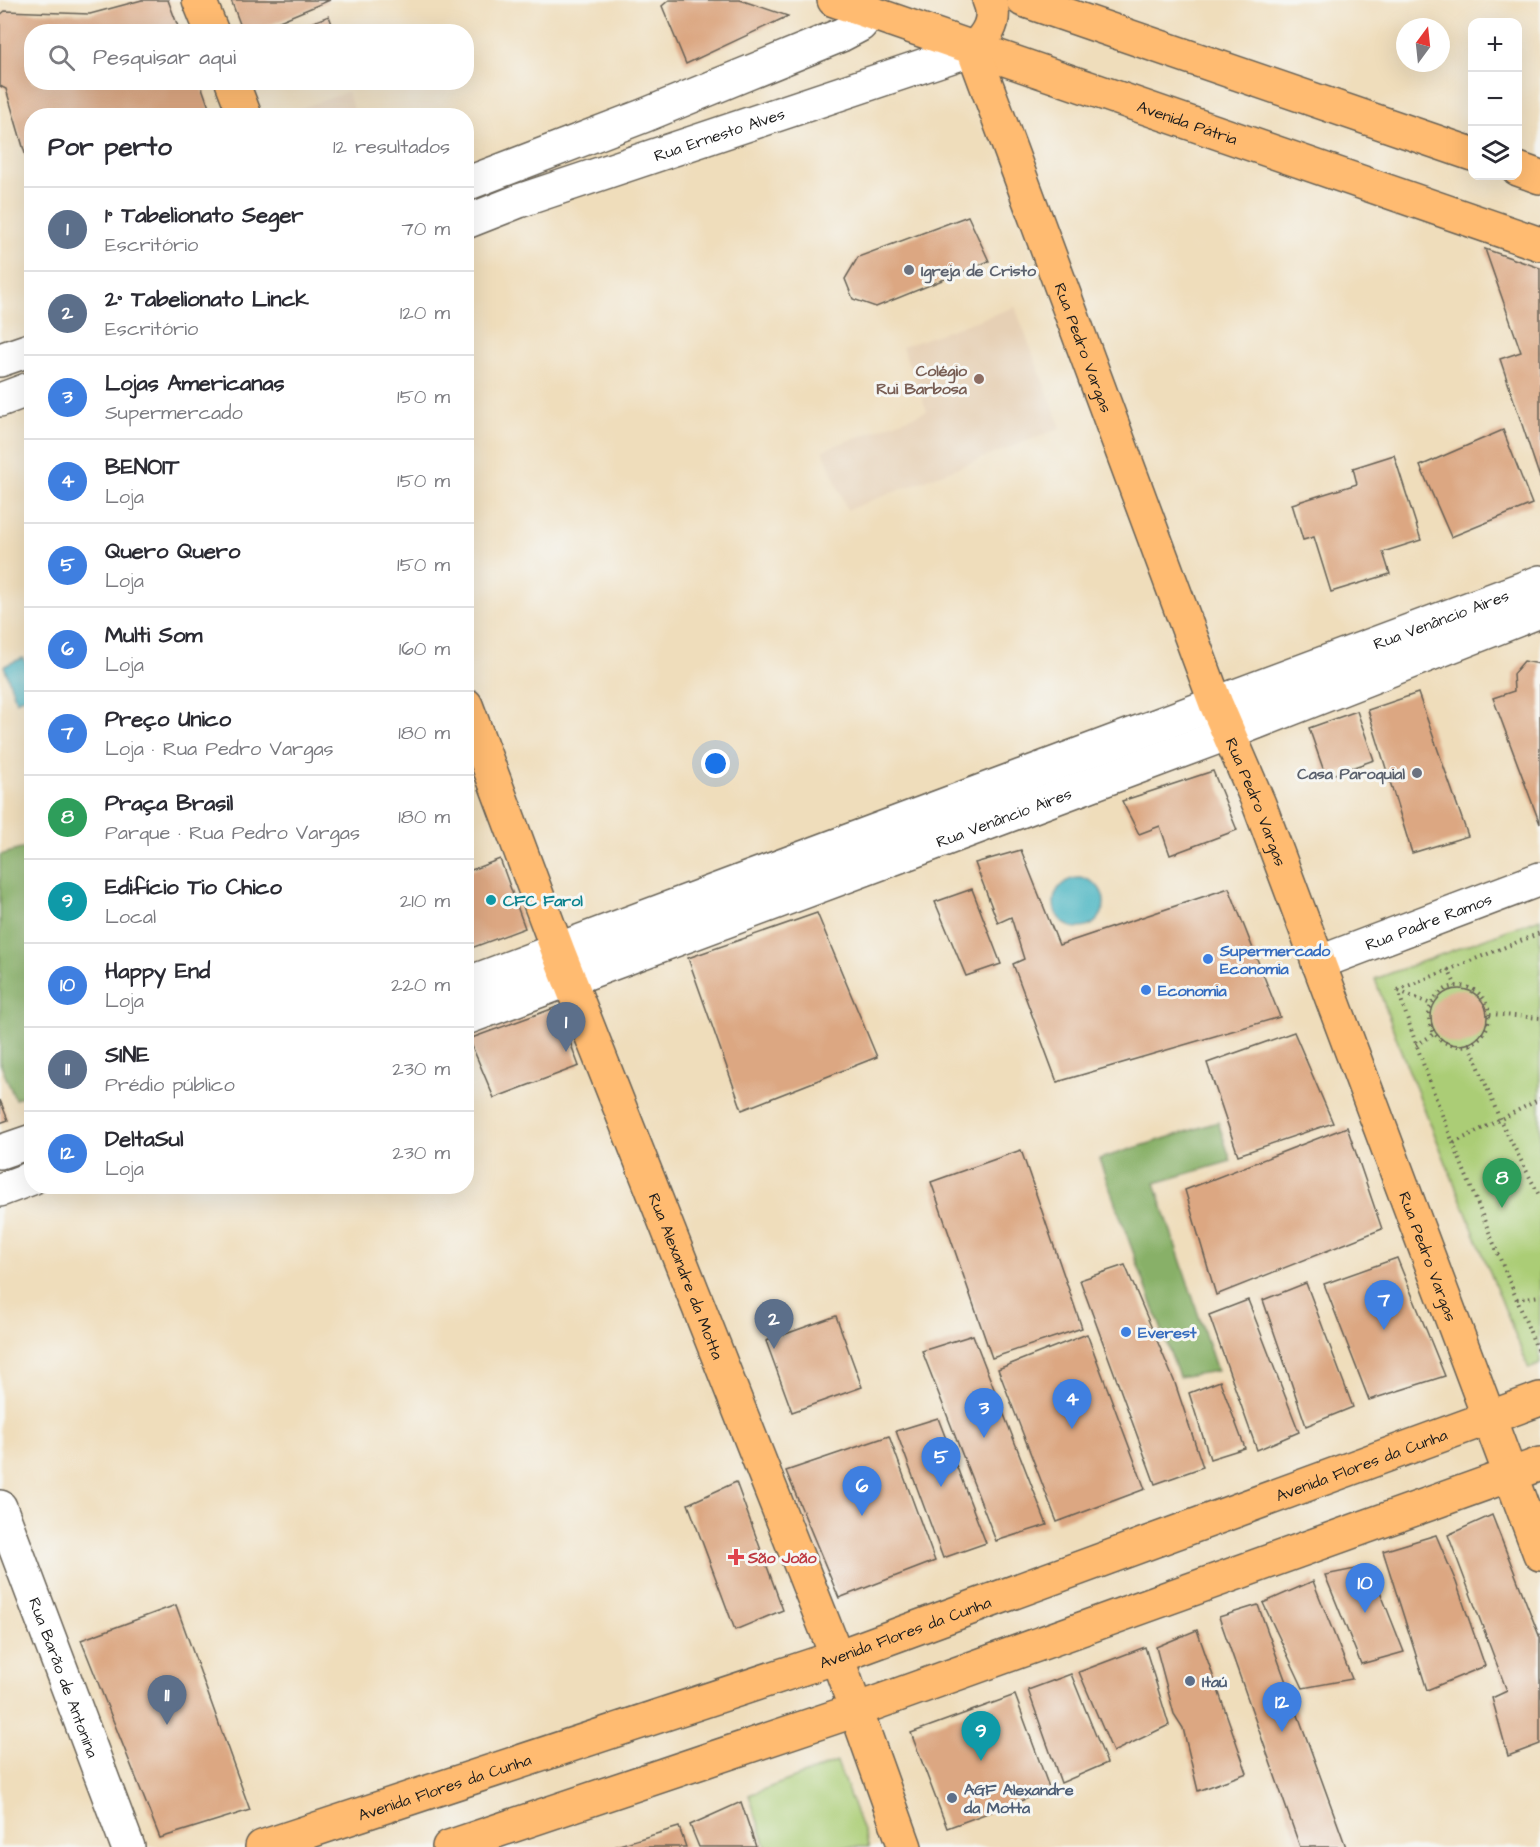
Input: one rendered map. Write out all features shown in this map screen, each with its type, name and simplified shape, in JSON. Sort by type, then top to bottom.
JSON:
[{"type":"main road","points":[[199,0],[209,24]]},
{"type":"main road","name":"Avenida Pátria","points":[[834,0],[872,6],[973,49],[1540,244]]},
{"type":"main road","points":[[973,49],[987,36],[993,10],[989,0]]},
{"type":"main road","points":[[1023,0],[1468,152]]},
{"type":"main road","name":"Rua Pedro Vargas","points":[[973,49],[1223,718],[1259,804],[1491,1418],[1526,1469],[1540,1554]]},
{"type":"main road","points":[[235,90],[242,108]]},
{"type":"main road","points":[[1522,170],[1540,177]]},
{"type":"main road","name":"Rua Alexandre da Motta","points":[[474,726],[564,965],[837,1657],[905,1847]]},
{"type":"main road","name":"Avenida Flores da Cunha","points":[[262,1847],[837,1657],[1540,1399]]},
{"type":"main road","points":[[449,1847],[856,1710],[1526,1469]]},
{"type":"street","points":[[474,181],[841,35],[860,25],[872,6]]},
{"type":"street","name":"Rua Ernesto Alves","points":[[474,219],[519,201],[973,49]]},
{"type":"street","points":[[507,169],[519,201]]},
{"type":"street","points":[[0,360],[24,352]]},
{"type":"street","points":[[0,400],[24,391]]},
{"type":"street","name":"Rua Venâncio Aires","points":[[474,1014],[564,965],[1455,629],[1540,582]]},
{"type":"street","name":"Rua Venâncio Aires","points":[[1455,629],[1540,611]]},
{"type":"street","name":"Rua Padre Ramos","points":[[1318,963],[1540,879]]},
{"type":"street","name":"Rua Venâncio Aires","points":[[474,982],[564,965]]},
{"type":"street","points":[[0,1152],[24,1144]]},
{"type":"street","points":[[0,1190],[24,1181]]},
{"type":"street","name":"Rua Barão de Antonina","points":[[0,1507],[128,1847]]},
{"type":"path","points":[[1398,990],[1540,933]]},
{"type":"path","points":[[1448,969],[1456,986]]},
{"type":"path","points":[[1456,986],[1467,987],[1483,997],[1490,1014],[1485,1033],[1470,1045],[1452,1046],[1434,1034],[1430,1024],[1431,1004],[1437,995],[1456,986]]},
{"type":"path","points":[[1398,990],[1431,1004]]},
{"type":"path","points":[[1398,990],[1416,1045],[1454,1143],[1538,1348]]},
{"type":"path","points":[[1490,1014],[1540,1019]]},
{"type":"path","points":[[1416,1045],[1434,1034]]},
{"type":"path","points":[[1470,1045],[1500,1120],[1540,1197]]},
{"type":"path","points":[[1454,1143],[1540,1099]]},
{"type":"path","points":[[1516,1299],[1540,1296]]},
{"type":"path","points":[[1538,1348],[1540,1341]]},
{"type":"shaded area","points":[[347,92],[353,108],[302,108]]},
{"type":"shaded area","name":"Colégio Rui Barbosa","points":[[1015,307],[1061,428],[847,510],[823,450],[927,411],[902,347]]},
{"type":"green space","points":[[24,848],[24,1096],[15,1099],[0,1063],[0,855]]},
{"type":"green space","points":[[1540,918],[1540,1364],[1529,1369],[1401,1051],[1375,979]]},
{"type":"green space","points":[[1218,1122],[1231,1161],[1155,1183],[1217,1371],[1179,1377],[1099,1159]]},
{"type":"green space","points":[[837,1762],[869,1847],[766,1847],[749,1795]]},
{"type":"water","points":[[23,658],[24,697],[16,701],[4,666]]},
{"type":"water","points":[[1084,878],[1097,885],[1103,893],[1103,913],[1097,921],[1089,927],[1074,928],[1061,921],[1055,913],[1054,898],[1061,885],[1069,879]]},
{"type":"building","points":[[142,0],[168,0],[177,24],[24,24],[24,90],[203,90],[209,108],[24,108],[24,150],[6,89],[0,86],[0,15],[5,11],[90,14]]},
{"type":"building","points":[[231,0],[330,0],[272,24],[240,24]]},
{"type":"building","points":[[669,0],[740,0],[788,16],[686,64],[662,6]]},
{"type":"building","points":[[329,16],[332,24],[308,24]]},
{"type":"building","name":"Igreja de Cristo","points":[[968,216],[989,261],[876,307],[853,299],[845,279],[858,257]]},
{"type":"building","points":[[1485,249],[1540,268],[1540,478],[1500,359],[1521,352]]},
{"type":"building","points":[[1503,430],[1532,504],[1451,537],[1420,466]]},
{"type":"building","points":[[1394,455],[1421,540],[1383,552],[1390,574],[1331,592],[1314,537],[1303,540],[1292,504],[1357,484],[1353,468]]},
{"type":"building","points":[[1524,661],[1540,664],[1540,824],[1493,698],[1514,691],[1513,674]]},
{"type":"building","name":"Casa Paroquial","points":[[1418,693],[1468,836],[1412,853],[1368,710]]},
{"type":"building","points":[[1357,711],[1374,760],[1326,777],[1309,728]]},
{"type":"building","points":[[1213,771],[1237,830],[1170,855],[1160,826],[1139,834],[1122,801]]},
{"type":"building","name":"Economia","points":[[1021,850],[1059,945],[1229,888],[1280,1017],[1057,1082],[1013,964],[1024,959],[1011,917],[998,923],[975,863]]},
{"type":"building","name":"CFC Farol","points":[[500,859],[525,928],[474,947],[474,869]]},
{"type":"building","points":[[972,889],[1001,964],[966,976],[935,902]]},
{"type":"building","points":[[817,913],[877,1057],[742,1110],[688,958]]},
{"type":"building","points":[[1459,989],[1474,994],[1482,1002],[1487,1017],[1482,1032],[1474,1040],[1459,1045],[1444,1040],[1436,1032],[1431,1017],[1436,1002],[1444,994]]},
{"type":"building","points":[[557,1007],[579,1066],[494,1098],[474,1051],[474,1037]]},
{"type":"building","points":[[1294,1032],[1333,1123],[1238,1155],[1207,1063]]},
{"type":"building","points":[[0,1100],[8,1120],[0,1123]]},
{"type":"building","points":[[1347,1127],[1382,1229],[1216,1295],[1185,1190]]},
{"type":"building","points":[[1021,1150],[1082,1328],[992,1358],[931,1182]]},
{"type":"building","points":[[1397,1258],[1445,1376],[1369,1400],[1324,1284]]},
{"type":"building","name":"Everest","points":[[1125,1265],[1175,1383],[1203,1467],[1155,1484],[1080,1280]]},
{"type":"building","points":[[1306,1283],[1353,1407],[1306,1426],[1263,1300]]},
{"type":"building","points":[[1248,1300],[1299,1432],[1257,1450],[1209,1315]]},
{"type":"building","points":[[836,1316],[862,1387],[792,1412],[766,1341]]},
{"type":"building","points":[[1087,1334],[1145,1489],[1057,1522],[998,1369]]},
{"type":"building","points":[[973,1335],[1047,1525],[996,1541],[922,1351]]},
{"type":"building","points":[[1220,1381],[1245,1448],[1210,1459],[1189,1393]]},
{"type":"building","points":[[938,1418],[986,1543],[943,1558],[896,1431]]},
{"type":"building","points":[[889,1436],[935,1561],[839,1598],[786,1471]]},
{"type":"building","name":"São João","points":[[736,1482],[783,1610],[735,1630],[688,1504]]},
{"type":"building","points":[[1492,1515],[1540,1638],[1540,1744],[1508,1756],[1492,1698],[1507,1691],[1448,1535]]},
{"type":"building","points":[[1436,1535],[1456,1582],[1485,1666],[1427,1690],[1383,1551]]},
{"type":"building","points":[[1370,1566],[1404,1652],[1361,1664],[1325,1575]]},
{"type":"building","points":[[1313,1581],[1352,1679],[1303,1688],[1263,1603]]},
{"type":"building","points":[[176,1605],[250,1810],[160,1838],[81,1640]]},
{"type":"building","points":[[1258,1605],[1346,1847],[1300,1847],[1219,1617]]},
{"type":"building","name":"Itaú","points":[[1197,1630],[1247,1773],[1198,1791],[1183,1728],[1174,1714],[1156,1647]]},
{"type":"building","points":[[1145,1647],[1169,1725],[1113,1752],[1079,1672]]},
{"type":"building","points":[[1071,1674],[1107,1763],[1061,1783],[1028,1690]]},
{"type":"building","points":[[1015,1695],[1050,1790],[947,1828],[911,1733]]},
{"type":"building","points":[[741,1802],[756,1847],[699,1847],[690,1825]]},
{"type":"building","points":[[679,1827],[686,1847],[616,1847],[616,1846]]},
{"type":"place","name":"Igreja de Cristo","points":[[909,270]]},
{"type":"place","name":"Colégio Rui Barbosa","points":[[979,379]]},
{"type":"place","name":"Casa Paroquial","points":[[1417,773]]},
{"type":"place","name":"CFC Farol","points":[[491,900]]},
{"type":"place","name":"Supermercado Economia","points":[[1208,959]]},
{"type":"place","name":"Economia","points":[[1146,990]]},
{"type":"place","name":"1° Tabelionato Seger","points":[[566,1052]]},
{"type":"place","name":"Praça Brasil","points":[[1502,1208]]},
{"type":"place","name":"Preço Unico","points":[[1384,1330]]},
{"type":"place","name":"Everest","points":[[1126,1332]]},
{"type":"place","name":"2° Tabelionato Linck","points":[[774,1349]]},
{"type":"place","name":"BENOIT","points":[[1072,1429]]},
{"type":"place","name":"Lojas Americanas","points":[[984,1438]]},
{"type":"place","name":"Quero Quero","points":[[941,1487]]},
{"type":"place","name":"Multi Som","points":[[862,1516]]},
{"type":"place","name":"São João","points":[[736,1557]]},
{"type":"place","name":"Happy End","points":[[1365,1613]]},
{"type":"place","name":"Itaú","points":[[1190,1681]]},
{"type":"place","name":"SINE","points":[[167,1725]]},
{"type":"place","name":"DeltaSul","points":[[1282,1732]]},
{"type":"place","name":"Edifício Tio Chico","points":[[981,1761]]},
{"type":"place","name":"AGF Alexandre da Motta","points":[[952,1798]]}]
